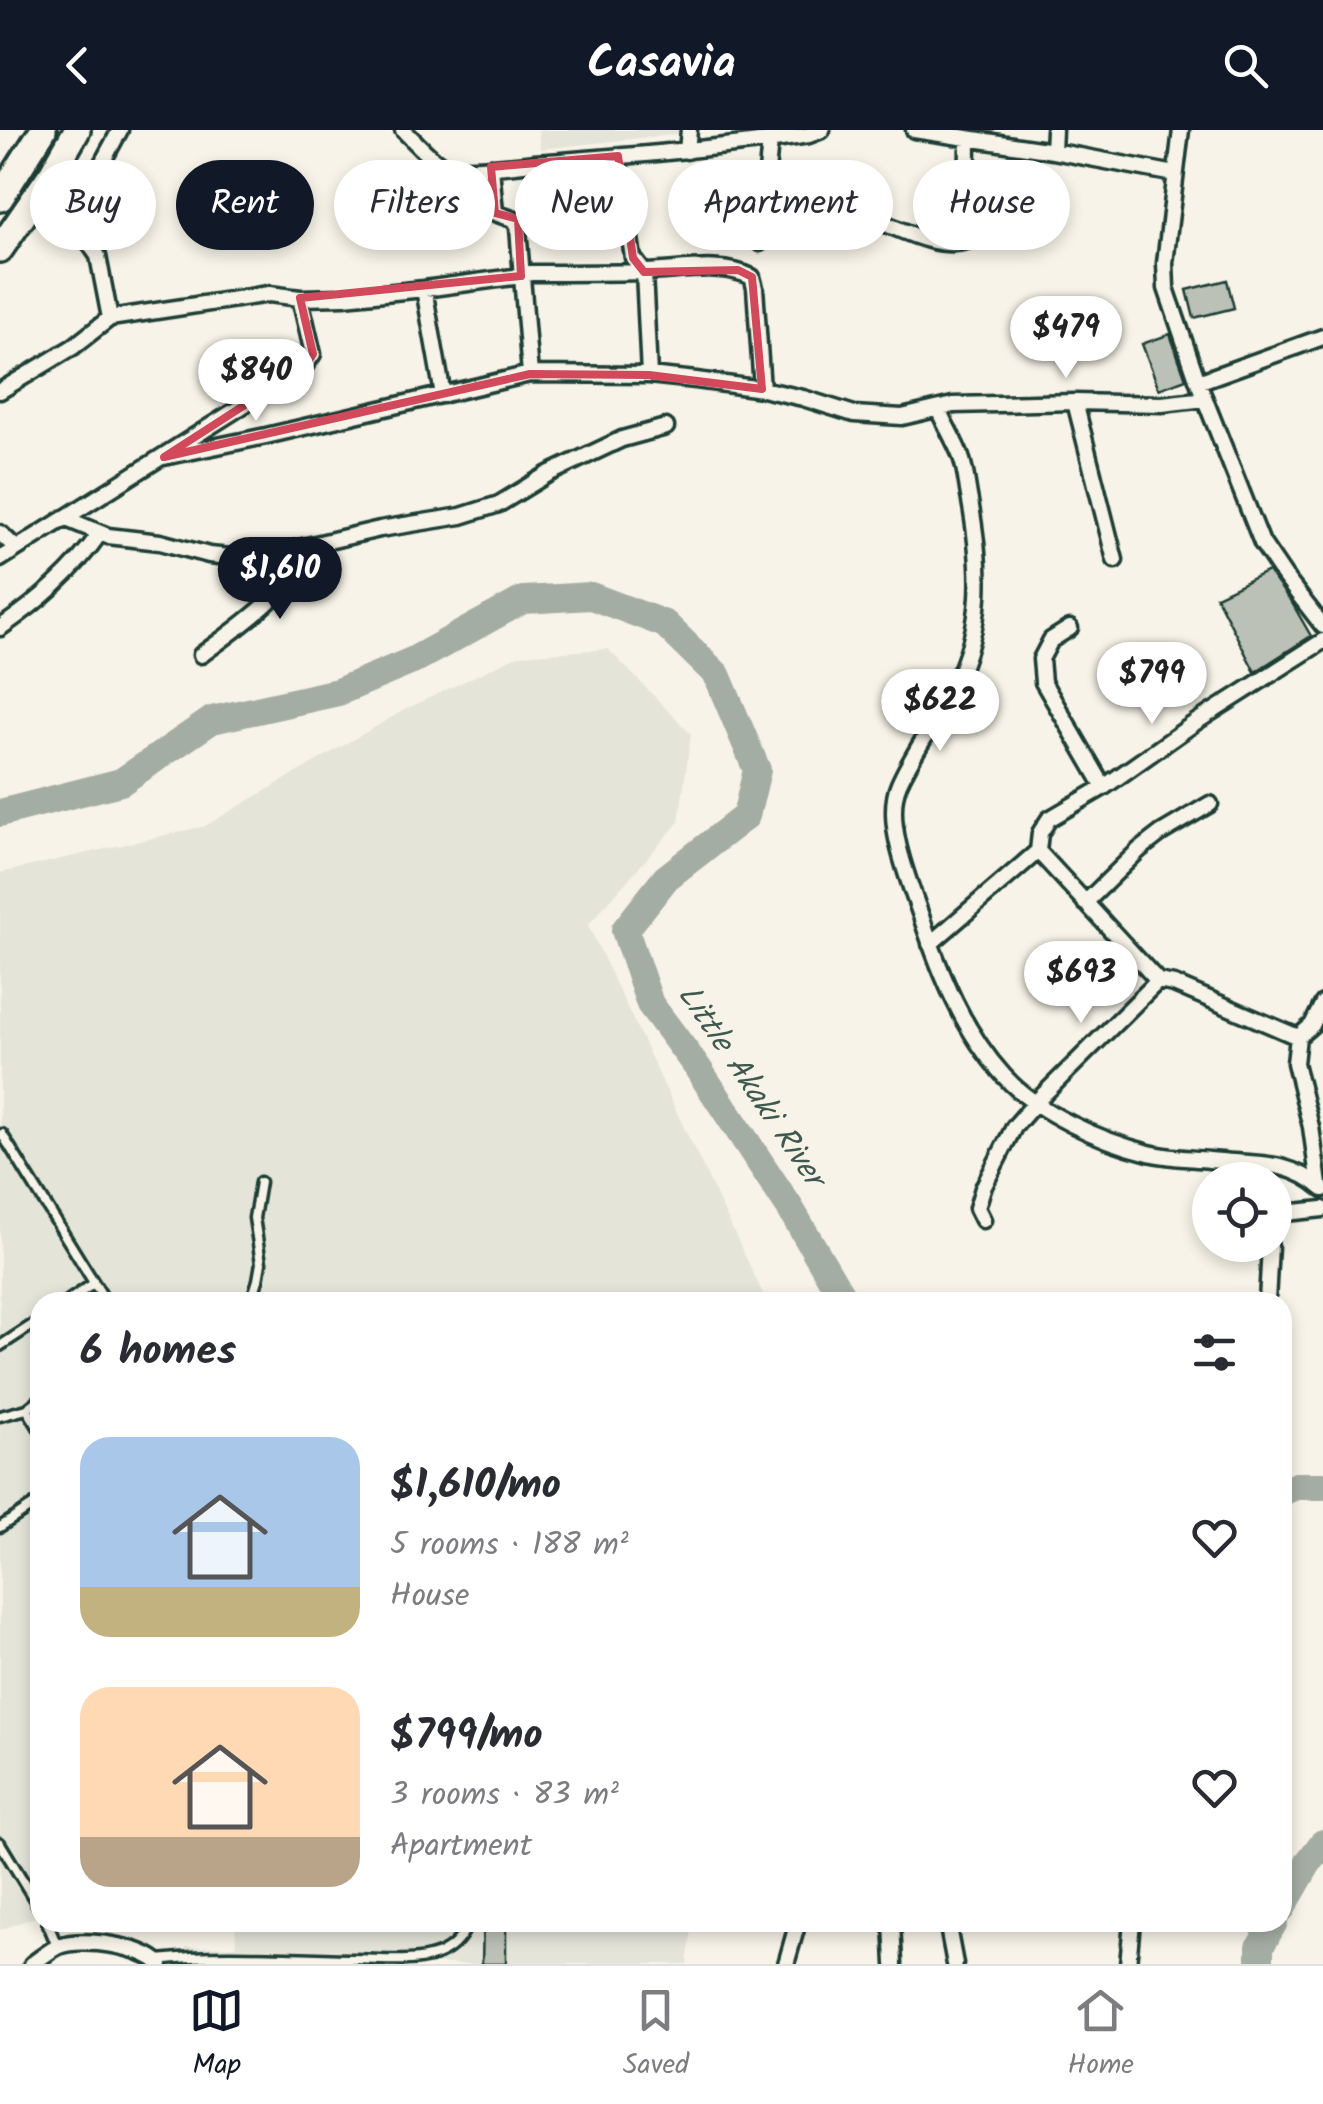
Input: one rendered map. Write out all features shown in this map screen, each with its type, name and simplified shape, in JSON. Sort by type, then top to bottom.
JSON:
[{"type":"highway","points":[[0,198],[43,130]]},
{"type":"highway","points":[[60,160],[77,130]]},
{"type":"highway","points":[[0,249],[30,205]]},
{"type":"street","points":[[104,160],[120,130]]},
{"type":"street","points":[[403,130],[437,160]]},
{"type":"street","points":[[687,151],[689,130]]},
{"type":"street","points":[[495,166],[687,151],[808,135],[819,130]]},
{"type":"street","points":[[914,130],[1175,174]]},
{"type":"street","points":[[1052,151],[1054,130]]},
{"type":"street","points":[[1181,130],[1164,263],[1166,288],[1198,382],[1262,543],[1323,626]]},
{"type":"street","points":[[893,226],[938,242],[966,241],[968,138]]},
{"type":"street","points":[[768,160],[770,141]]},
{"type":"street","points":[[618,156],[633,258],[644,272],[649,375]]},
{"type":"street","points":[[495,212],[515,220],[518,228],[530,374]]},
{"type":"street","points":[[94,250],[110,318]]},
{"type":"street","points":[[0,391],[73,347],[110,318],[269,294],[344,297],[530,273],[738,270],[752,277],[755,288],[762,389]]},
{"type":"street","points":[[424,289],[443,395]]},
{"type":"street","points":[[0,558],[304,367],[313,354],[300,298]]},
{"type":"street","points":[[1198,382],[1323,338]]},
{"type":"street","points":[[164,457],[530,374],[649,375],[762,389],[854,414],[902,417],[953,405],[1162,404],[1205,399]]},
{"type":"street","points":[[1075,402],[1114,560]]},
{"type":"street","points":[[938,409],[962,459],[979,557],[975,629],[955,684],[895,793],[894,812],[897,839],[950,994],[1005,1078],[1034,1103],[1094,1134],[1152,1154],[1289,1168],[1321,1187]]},
{"type":"street","points":[[64,518],[108,536],[160,542],[209,555],[251,558],[462,516],[499,504],[548,474],[622,439],[666,428]]},
{"type":"street","points":[[0,533],[16,548]]},
{"type":"street","points":[[0,628],[73,569],[100,533]]},
{"type":"street","points":[[201,655],[255,616],[286,586],[312,546]]},
{"type":"street","points":[[1070,628],[1051,640],[1041,659],[1043,682],[1104,786]]},
{"type":"street","points":[[930,944],[1038,850],[1040,834],[1049,820],[1323,641]]},
{"type":"street","points":[[1085,903],[1138,850],[1210,804]]},
{"type":"street","points":[[1038,850],[1158,981],[1174,984],[1298,1038]]},
{"type":"street","points":[[983,1220],[977,1208],[983,1188],[1014,1127],[1158,981]]},
{"type":"street","points":[[1321,1187],[1312,1127],[1295,1063],[1298,1038],[1312,1025],[1323,1003]]},
{"type":"street","points":[[1292,1213],[1323,1209]]},
{"type":"street","points":[[1268,1292],[1269,1262]]},
{"type":"street","points":[[786,1964],[795,1932]]},
{"type":"street","points":[[892,1932],[894,1964]]},
{"type":"street","points":[[949,1932],[955,1964]]},
{"type":"street","points":[[1128,1964],[1131,1932]]},
{"type":"street","points":[[32,1964],[57,1946],[74,1942],[142,1952],[159,1962]]},
{"type":"lane","points":[[2,1134],[99,1292]]},
{"type":"lane","points":[[254,1292],[261,1263],[254,1218],[260,1182]]},
{"type":"lane","points":[[81,1292],[93,1284]]},
{"type":"lane","points":[[0,1346],[30,1326]]},
{"type":"lane","points":[[0,1416],[30,1407]]},
{"type":"lane","points":[[27,1409],[30,1414]]},
{"type":"lane","points":[[0,1527],[30,1508]]},
{"type":"lane","points":[[1,1845],[30,1892]]},
{"type":"lane","points":[[52,1932],[57,1946]]},
{"type":"lane","points":[[159,1962],[226,1957],[430,1957],[451,1948],[465,1932]]},
{"type":"highlighted area","points":[[618,156],[633,258],[644,272],[738,270],[752,277],[762,389],[649,375],[530,374],[164,457],[304,367],[313,354],[300,298],[521,276],[518,219],[495,213],[491,167]]},
{"type":"shaded area","points":[[538,130],[686,130],[686,133],[540,149]]},
{"type":"shaded area","points":[[608,649],[691,734],[679,822],[588,925],[762,1292],[30,1292],[30,1919],[0,1930],[0,873],[205,826],[406,709],[519,655]]},
{"type":"shaded area","points":[[235,1932],[692,1932],[687,1964],[184,1964],[186,1947],[236,1946]]},
{"type":"building","points":[[1227,280],[1234,308],[1194,318],[1187,290]]},
{"type":"building","points":[[1170,334],[1186,379],[1159,389],[1142,344]]},
{"type":"building","points":[[1268,571],[1311,636],[1255,672],[1216,596]]},
{"type":"building","points":[[483,1932],[506,1932],[506,1964],[482,1964]]},
{"type":"waterway","name":"Little Akaki River","points":[[0,813],[121,782],[212,720],[338,692],[412,661],[523,600],[591,596],[665,624],[717,675],[757,770],[746,816],[666,878],[625,930],[650,1004],[697,1067],[790,1208],[839,1292]]},
{"type":"waterway","name":"Little Akaki River","points":[[1292,1488],[1323,1486]]},
{"type":"waterway","name":"Little Akaki River","points":[[1292,1891],[1323,1843]]},
{"type":"waterway","name":"Little Akaki River","points":[[1260,1964],[1260,1947],[1268,1932]]}]
